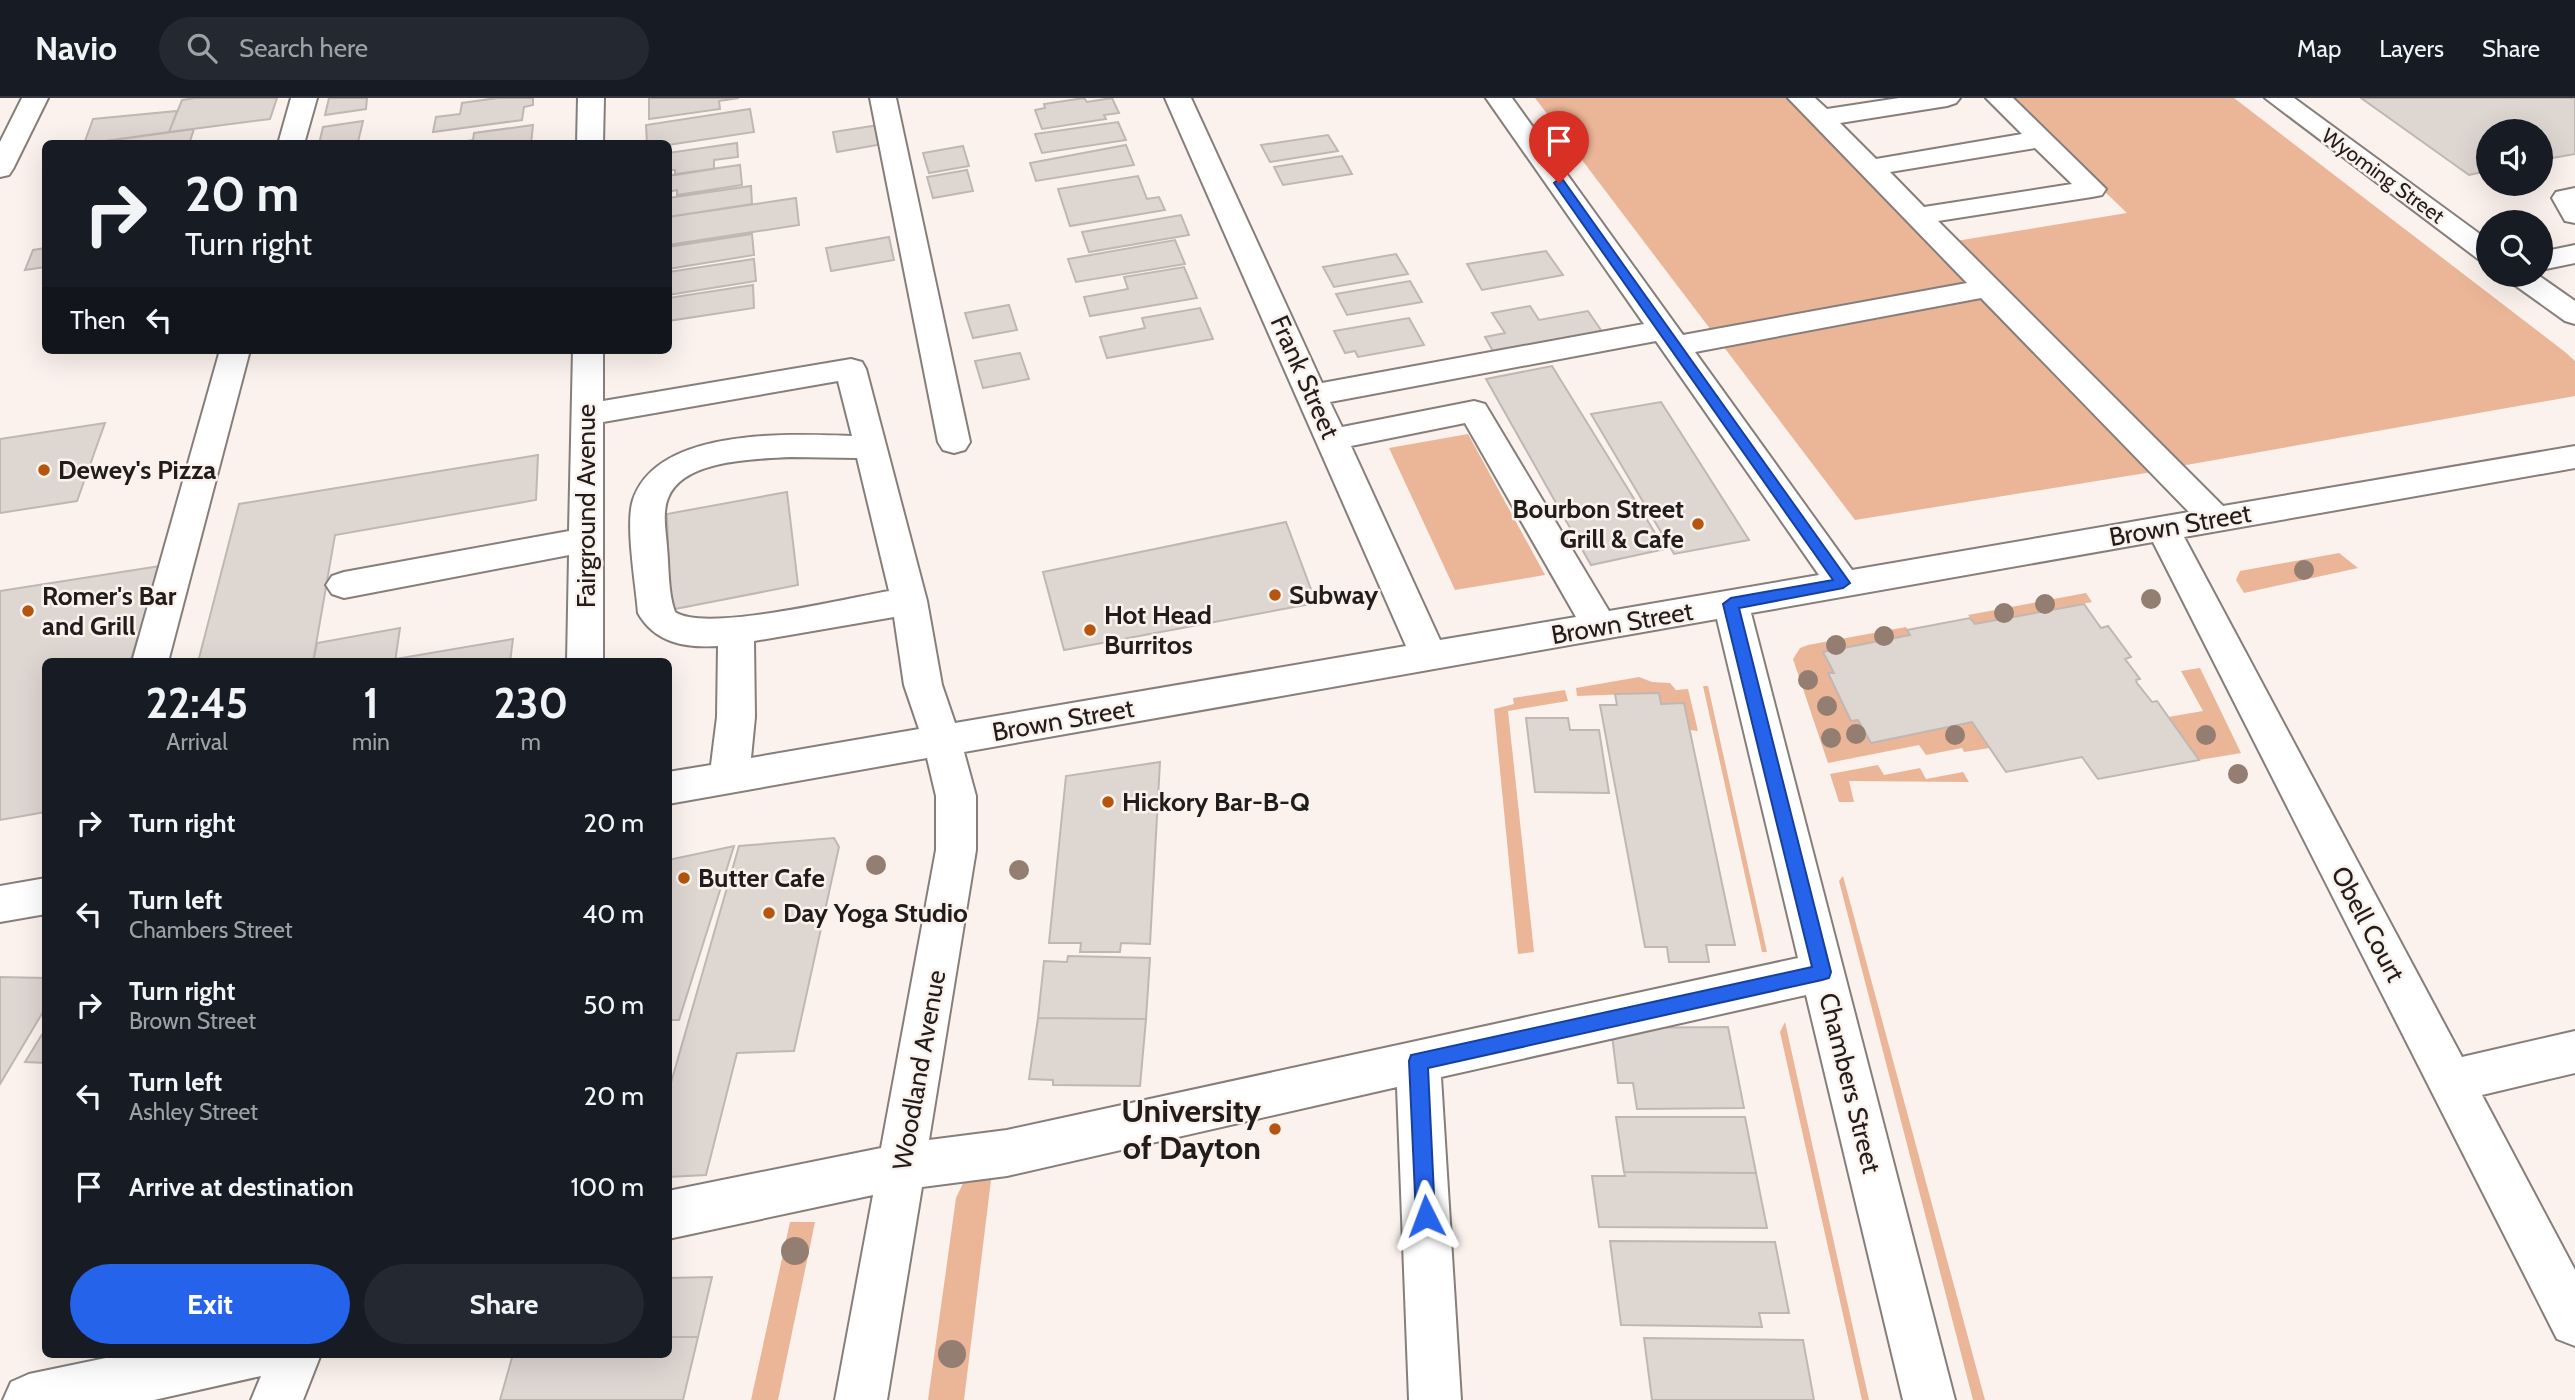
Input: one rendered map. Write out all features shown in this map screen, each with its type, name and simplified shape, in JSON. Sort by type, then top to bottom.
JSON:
[{"type":"street","points":[[0,104],[37,98]]},
{"type":"street","points":[[0,169],[37,98]]},
{"type":"street","points":[[293,140],[304,98]]},
{"type":"street","points":[[590,140],[591,98]]},
{"type":"street","points":[[883,98],[954,442]]},
{"type":"street","name":"Frank Street","points":[[1178,98],[1429,657]]},
{"type":"street","points":[[1499,98],[1843,583]]},
{"type":"street","points":[[1801,98],[2215,518]]},
{"type":"street","points":[[1821,118],[1947,98]]},
{"type":"street","points":[[1916,216],[2092,189],[1999,98]]},
{"type":"street","name":"Wyoming Street","points":[[2277,98],[2476,244]]},
{"type":"street","points":[[1869,167],[2041,139]]},
{"type":"street","points":[[2575,196],[2566,198],[2575,215]]},
{"type":"street","points":[[2553,259],[2575,254]]},
{"type":"street","points":[[2536,287],[2575,315]]},
{"type":"street","points":[[1312,395],[1987,288]]},
{"type":"street","points":[[151,658],[234,354]]},
{"type":"street","name":"Fairground Avenue","points":[[585,658],[588,354]]},
{"type":"street","name":"Woodland Avenue","points":[[587,414],[851,369],[868,447],[909,601],[923,685],[942,740],[956,796],[956,850],[861,1400]]},
{"type":"street","points":[[1333,439],[1474,411],[1600,627]]},
{"type":"street","points":[[868,447],[766,447],[732,451],[694,460],[664,477],[649,503],[656,613],[665,626],[674,629],[689,632],[736,631],[909,601]]},
{"type":"street","name":"Brown Street","points":[[672,787],[2575,457]]},
{"type":"street","name":"Obell Court","points":[[2162,527],[2575,1321]]},
{"type":"street","points":[[344,585],[586,540]]},
{"type":"street","name":"Chambers Street","points":[[1731,604],[1929,1400]]},
{"type":"street","points":[[729,778],[736,717],[736,631]]},
{"type":"street","points":[[0,904],[42,897]]},
{"type":"street","points":[[672,1214],[903,1166],[1007,1153],[1822,972]]},
{"type":"street","points":[[2450,1081],[2575,1052]]},
{"type":"street","points":[[1418,1061],[1435,1400]]},
{"type":"street","points":[[29,1400],[234,1358]]},
{"type":"street","points":[[276,1400],[294,1358]]},
{"type":"shaded area","points":[[1535,98],[1793,98],[2152,472],[1855,520]]},
{"type":"shaded area","points":[[2007,98],[2234,98],[2476,284],[2476,287],[2480,287],[2565,352],[2575,361],[2575,396],[2175,467],[1956,241],[2127,213]]},
{"type":"shaded area","points":[[1468,434],[1545,575],[1455,590],[1389,448]]},
{"type":"shaded area","points":[[2339,553],[2358,568],[2244,593],[2236,580],[2240,571]]},
{"type":"shaded area","points":[[2086,593],[2092,602],[1975,624],[1968,615]]},
{"type":"shaded area","points":[[1906,627],[1910,635],[1824,652],[1834,673],[1829,673],[1872,743],[1972,722],[1990,748],[1964,752],[1962,748],[1926,755],[1919,745],[1828,763],[1793,659],[1800,648],[1808,645]]},
{"type":"shaded area","points":[[2200,668],[2241,753],[2199,760],[2168,717],[2203,711],[2181,671]]},
{"type":"shaded area","points":[[1639,677],[1652,682],[1670,683],[1676,690],[1688,689],[1698,731],[1690,730],[1684,704],[1661,704],[1659,693],[1577,696],[1576,688]]},
{"type":"shaded area","points":[[1703,686],[1708,686],[1767,952],[1762,952]]},
{"type":"shaded area","points":[[1565,690],[1568,701],[1508,711],[1534,952],[1518,954],[1494,709],[1514,704],[1513,698]]},
{"type":"shaded area","points":[[1878,765],[1884,775],[1920,768],[1926,779],[1963,772],[1969,782],[1849,781],[1854,802],[1839,802],[1830,774]]},
{"type":"shaded area","points":[[1843,876],[1985,1400],[1973,1400],[1839,881]]},
{"type":"shaded area","points":[[1785,1022],[1869,1400],[1862,1400],[1780,1032]]},
{"type":"shaded area","points":[[992,1172],[964,1400],[928,1400],[956,1198],[965,1179]]},
{"type":"shaded area","points":[[790,1222],[815,1222],[778,1400],[751,1400]]},
{"type":"building","points":[[277,98],[270,119],[169,132],[182,100]]},
{"type":"building","points":[[329,98],[367,98],[366,109],[325,115]]},
{"type":"building","points":[[497,98],[533,98],[533,105],[524,107],[522,120],[433,132],[436,117],[460,114],[462,103]]},
{"type":"building","points":[[649,98],[739,98],[719,101],[720,109],[649,119]]},
{"type":"building","points":[[1084,98],[1087,102],[1112,98],[1119,113],[1104,115],[1106,119],[1042,129],[1035,110],[1045,108],[1044,104]]},
{"type":"building","points":[[2361,98],[2575,98],[2575,154],[2553,158],[2553,119],[2476,119],[2476,174],[2469,175]]},
{"type":"building","points":[[750,109],[754,132],[672,144],[672,140],[647,140],[646,125]]},
{"type":"building","points":[[177,111],[169,132],[112,140],[85,140],[93,119]]},
{"type":"building","points":[[363,121],[358,140],[320,140],[323,127]]},
{"type":"building","points":[[1118,122],[1126,140],[1042,153],[1035,134]]},
{"type":"building","points":[[533,125],[531,140],[473,140],[474,133]]},
{"type":"building","points":[[879,125],[883,144],[837,152],[833,132]]},
{"type":"building","points":[[194,129],[190,140],[114,140]]},
{"type":"building","points":[[1328,135],[1338,151],[1270,162],[1261,145]]},
{"type":"building","points":[[737,143],[738,157],[714,160],[714,169],[675,175],[675,170],[672,170],[672,152]]},
{"type":"building","points":[[1126,145],[1134,165],[1036,181],[1030,163]]},
{"type":"building","points":[[963,146],[969,166],[929,173],[923,153]]},
{"type":"building","points":[[1342,156],[1352,174],[1283,185],[1274,167]]},
{"type":"building","points":[[740,165],[742,185],[677,195],[677,190],[672,191],[672,174]]},
{"type":"building","points":[[967,170],[973,191],[933,198],[927,177]]},
{"type":"building","points":[[1138,176],[1147,199],[1159,197],[1165,210],[1070,226],[1058,189]]},
{"type":"building","points":[[751,186],[752,204],[672,216],[672,197]]},
{"type":"building","points":[[796,198],[799,225],[672,244],[672,216]]},
{"type":"building","points":[[1181,215],[1189,235],[1089,252],[1082,232]]},
{"type":"building","points":[[752,234],[754,255],[672,268],[672,246]]},
{"type":"building","points":[[889,237],[894,260],[831,271],[826,248]]},
{"type":"building","points":[[1175,240],[1185,264],[1076,282],[1068,259]]},
{"type":"building","points":[[42,249],[42,268],[25,270],[33,250]]},
{"type":"building","points":[[1546,251],[1563,275],[1482,290],[1467,264]]},
{"type":"building","points":[[1396,254],[1408,274],[1334,287],[1323,267]]},
{"type":"building","points":[[754,259],[756,281],[672,294],[672,271]]},
{"type":"building","points":[[1184,267],[1197,298],[1090,316],[1084,297],[1128,289],[1124,277]]},
{"type":"building","points":[[1410,281],[1422,302],[1347,315],[1336,294]]},
{"type":"building","points":[[753,285],[754,308],[672,320],[672,297]]},
{"type":"building","points":[[1009,305],[1017,330],[973,338],[965,313]]},
{"type":"building","points":[[1530,306],[1539,320],[1588,311],[1603,333],[1494,353],[1485,337],[1505,333],[1492,313]]},
{"type":"building","points":[[1200,308],[1213,339],[1107,358],[1100,337],[1145,328],[1142,318]]},
{"type":"building","points":[[1409,318],[1424,345],[1358,357],[1355,351],[1345,353],[1334,331]]},
{"type":"building","points":[[1020,353],[1029,379],[983,388],[975,361]]},
{"type":"building","points":[[1552,366],[1665,549],[1591,565],[1486,379]]},
{"type":"building","points":[[1661,402],[1749,540],[1674,554],[1591,414]]},
{"type":"building","name":"Dewey's Pizza","points":[[105,423],[77,501],[0,513],[0,439]]},
{"type":"building","points":[[538,455],[536,500],[335,535],[314,658],[199,658],[239,504]]},
{"type":"building","points":[[787,492],[798,585],[670,610],[667,514]]},
{"type":"building","points":[[1286,522],[1316,603],[1064,650],[1043,572]]},
{"type":"building","points":[[160,566],[131,658],[42,658],[42,813],[0,820],[0,591]]},
{"type":"building","points":[[2084,604],[2101,628],[2108,626],[2131,657],[2125,659],[2140,679],[2136,680],[2137,683],[2152,702],[2157,701],[2199,760],[2098,779],[2082,757],[2006,772],[1972,722],[1871,743],[1858,720],[1851,721],[1828,673],[1834,673],[1823,652],[1910,635],[1907,630],[1970,618],[1975,624]]},
{"type":"building","points":[[400,628],[396,658],[314,658],[317,643]]},
{"type":"building","points":[[513,639],[511,658],[401,658]]},
{"type":"building","points":[[1659,693],[1661,704],[1684,703],[1735,945],[1706,945],[1709,962],[1669,962],[1667,947],[1645,947],[1600,705],[1617,705],[1615,694]]},
{"type":"building","points":[[1526,718],[1568,718],[1570,730],[1599,730],[1609,793],[1535,792]]},
{"type":"building","points":[[1160,762],[1150,944],[1121,943],[1120,952],[1080,952],[1081,943],[1049,943],[1066,776]]},
{"type":"building","points":[[834,838],[839,847],[794,1051],[737,1053],[706,1175],[672,1177],[672,1079],[739,846]]},
{"type":"building","points":[[734,846],[679,1020],[672,1020],[672,859]]},
{"type":"building","points":[[1068,956],[1150,958],[1146,1019],[1038,1018],[1044,961],[1067,962]]},
{"type":"building","points":[[0,977],[42,978],[42,1014],[0,1084]]},
{"type":"building","points":[[1038,1018],[1146,1019],[1140,1086],[1053,1085],[1053,1080],[1029,1079]]},
{"type":"building","points":[[1728,1027],[1744,1108],[1637,1109],[1633,1083],[1618,1083],[1611,1028]]},
{"type":"building","points":[[42,1034],[42,1063],[25,1062]]},
{"type":"building","points":[[1616,1117],[1745,1117],[1756,1173],[1624,1172]]},
{"type":"building","points":[[1624,1172],[1756,1173],[1767,1228],[1599,1227],[1592,1176],[1625,1176]]},
{"type":"building","points":[[1610,1241],[1775,1242],[1789,1313],[1759,1313],[1762,1327],[1621,1325]]},
{"type":"building","points":[[712,1277],[698,1337],[672,1337],[672,1278]]},
{"type":"building","points":[[672,1337],[698,1337],[683,1400],[500,1400],[512,1358],[672,1358]]},
{"type":"building","points":[[1644,1338],[1803,1340],[1814,1400],[1652,1400]]},
{"type":"place","name":"Dewey's Pizza","points":[[44,470]]},
{"type":"place","name":"Bourbon Street Grill & Cafe","points":[[1698,524]]},
{"type":"place","name":"Subway","points":[[1275,595]]},
{"type":"place","name":"Romer's Bar and Grill","points":[[28,611]]},
{"type":"place","name":"Hot Head Burritos","points":[[1090,630]]},
{"type":"place","name":"Hickory Bar-B-Q","points":[[1108,802]]},
{"type":"place","name":"Butter Cafe","points":[[684,878]]},
{"type":"place","name":"Day Yoga Studio","points":[[769,913]]},
{"type":"place","name":"University of Dayton","points":[[1275,1129]]},
{"type":"route","points":[[1426,1216],[1418,1061],[1822,972],[1731,604],[1843,583],[1559,183]]}]
